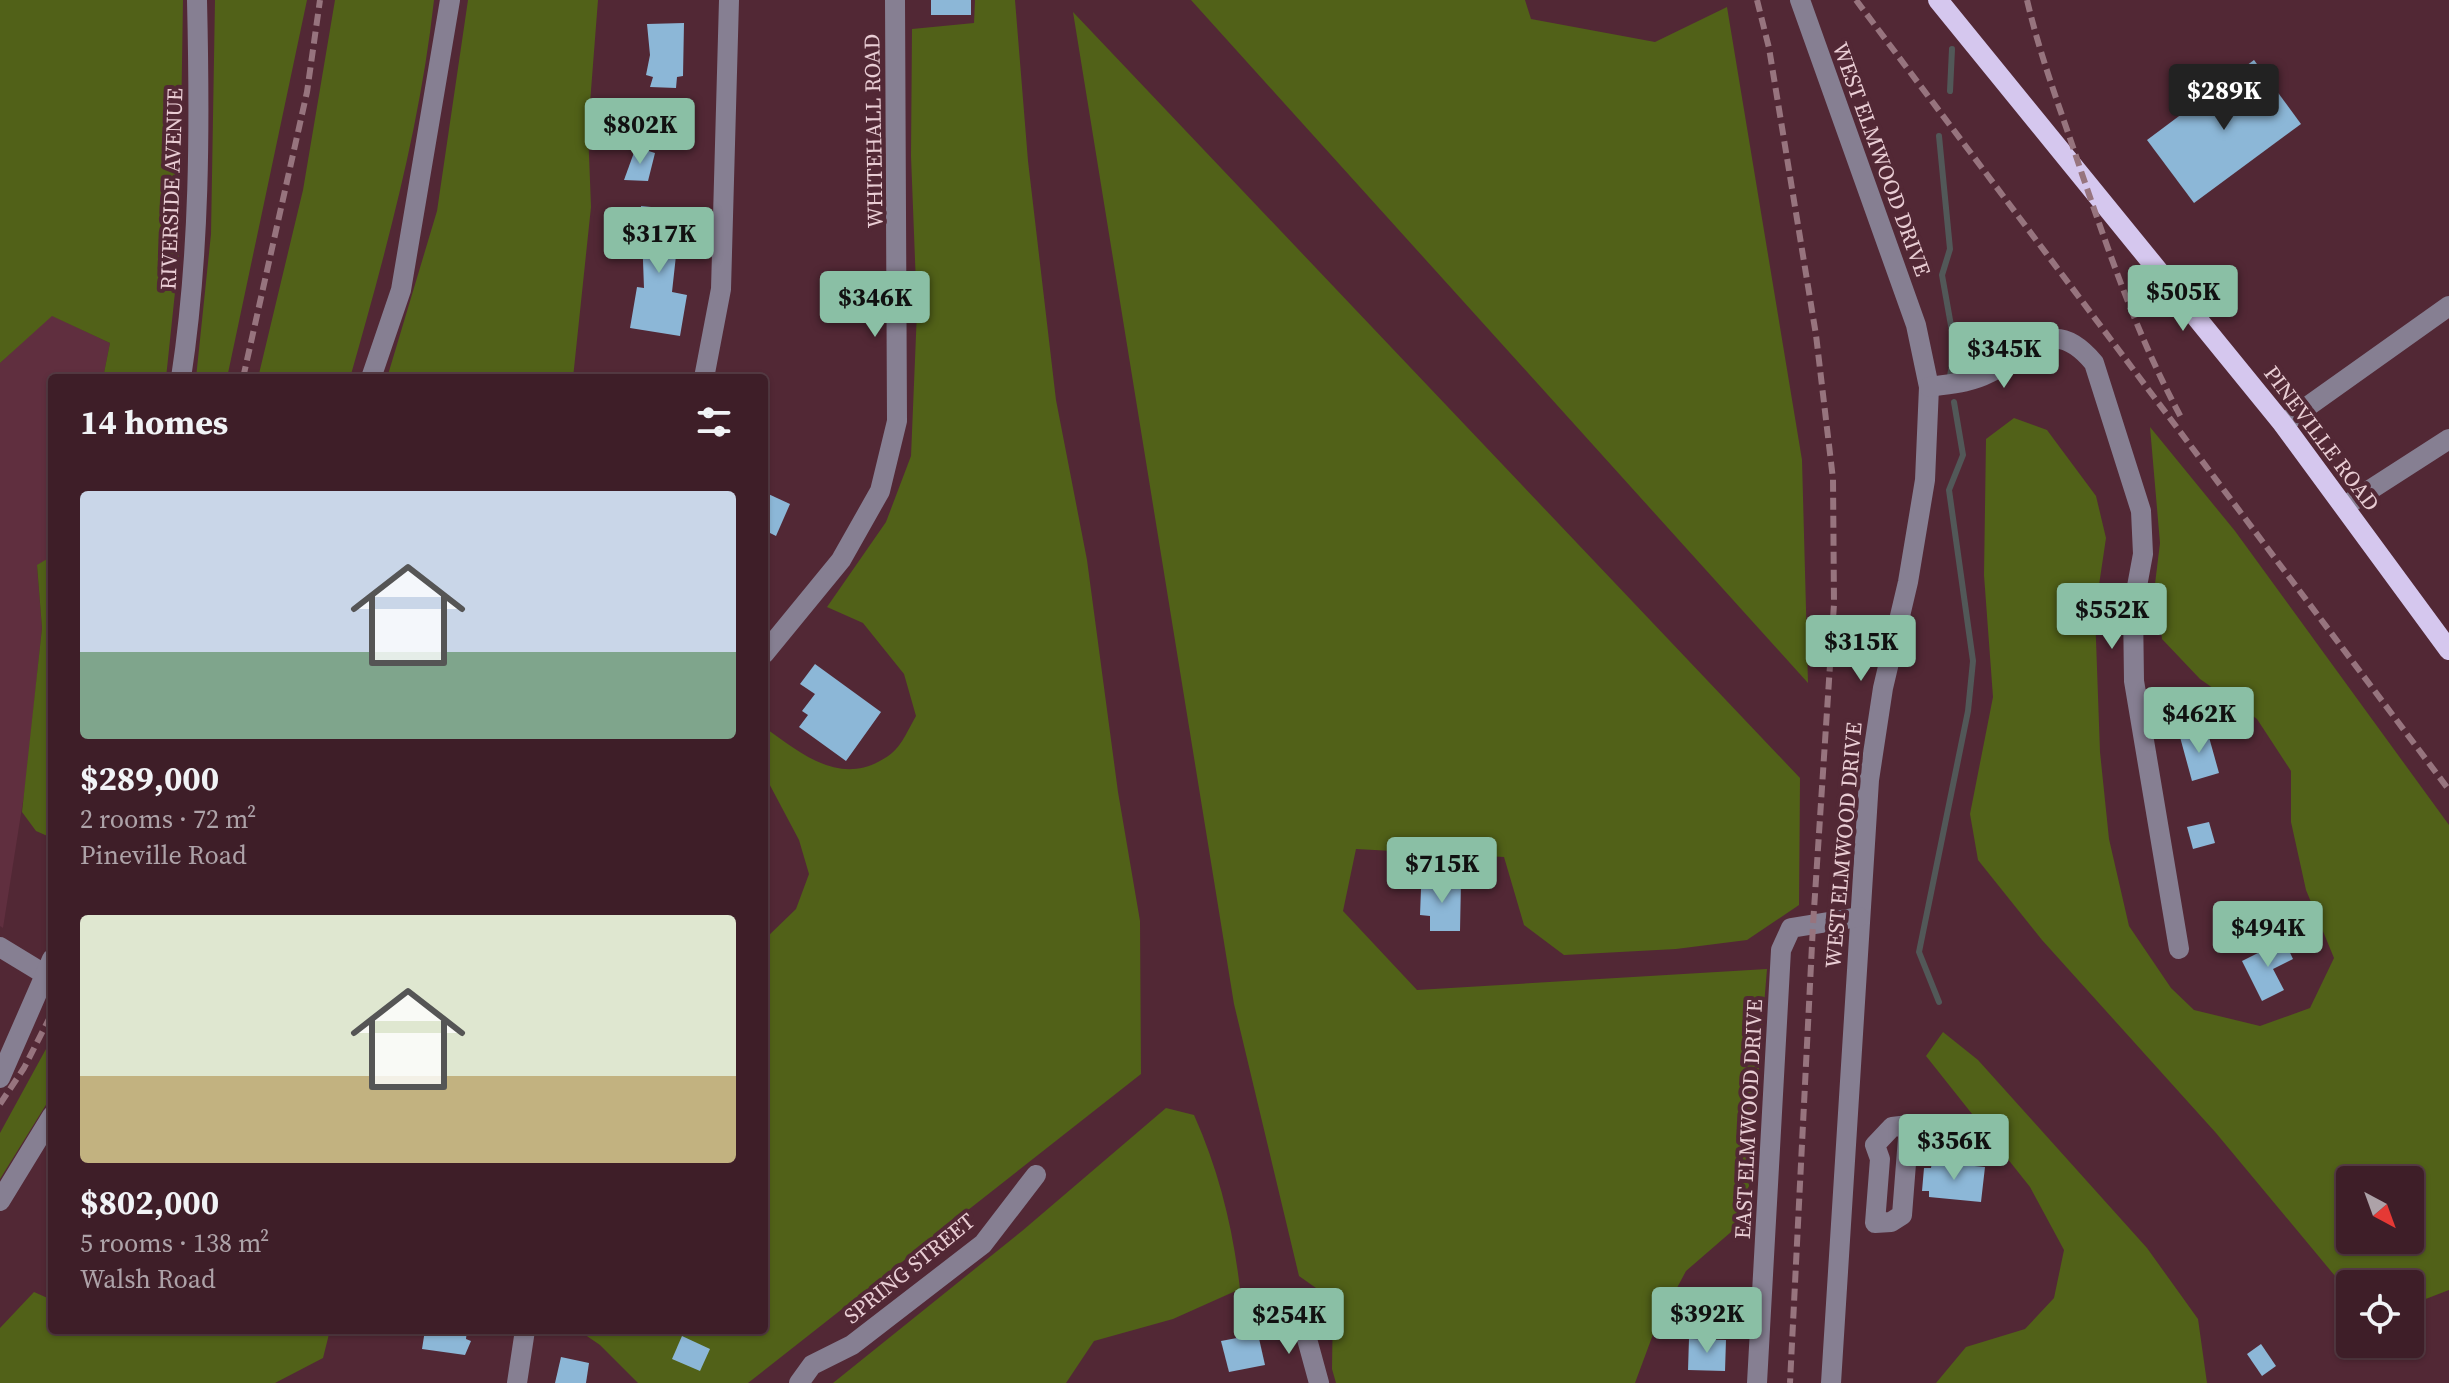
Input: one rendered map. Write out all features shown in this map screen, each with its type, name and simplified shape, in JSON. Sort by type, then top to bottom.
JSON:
[{"type":"main road","name":"PINEVILLE ROAD","points":[[1938,0],[2283,424],[2449,650]]},
{"type":"street","name":"RIVERSIDE AVENUE","points":[[182,374],[191,312],[199,94],[197,0]]},
{"type":"street","points":[[372,374],[401,290],[450,0]]},
{"type":"street","points":[[705,374],[721,289],[729,0]]},
{"type":"street","name":"WHITEHALL ROAD","points":[[768,649],[841,560],[880,491],[897,421],[895,0]]},
{"type":"street","name":"WEST ELMWOOD DRIVE","points":[[1800,0],[1916,325],[1929,387],[1925,480],[1908,582],[1880,704],[1869,780],[1831,1383]]},
{"type":"street","points":[[2283,424],[2449,306]]},
{"type":"street","points":[[1929,387],[1967,382],[1990,373],[2040,341],[2065,339],[2078,344],[2094,363],[2141,511],[2143,554],[2133,608],[2134,681],[2179,949]]},
{"type":"street","points":[[2345,506],[2449,439]]},
{"type":"street","name":"EAST ELMWOOD DRIVE","points":[[1757,1383],[1781,950],[1791,928],[1859,917]]},
{"type":"street","points":[[0,947],[48,967]]},
{"type":"street","points":[[0,1078],[48,969]]},
{"type":"street","points":[[0,1201],[48,1123]]},
{"type":"street","points":[[1845,1141],[1875,1145]]},
{"type":"street","name":"SPRING STREET","points":[[799,1383],[812,1365],[852,1345],[983,1244],[1036,1175]]},
{"type":"street","points":[[1301,1317],[1319,1383]]},
{"type":"street","points":[[517,1383],[524,1334]]},
{"type":"shaded area","points":[[51,315],[110,343],[104,374],[48,374],[48,559],[37,566],[42,628],[26,782],[3,928],[0,926],[0,363]]},
{"type":"green space","points":[[0,0],[183,0],[179,254],[166,374],[104,374],[110,343],[52,316],[0,363]]},
{"type":"green space","points":[[215,0],[307,0],[228,374],[196,374],[211,234]]},
{"type":"green space","points":[[335,0],[434,0],[410,143],[351,374],[259,374],[303,190]]},
{"type":"green space","points":[[468,0],[598,0],[588,129],[591,207],[573,374],[388,374],[437,211]]},
{"type":"green space","points":[[975,0],[1015,0],[1028,161],[1056,400],[1087,560],[1118,792],[1140,921],[1141,1074],[748,1383],[638,1383],[600,1345],[584,1334],[768,1334],[768,936],[796,909],[809,874],[799,840],[768,782],[768,730],[825,765],[858,769],[875,764],[892,753],[916,716],[904,674],[863,623],[827,607],[886,522],[911,456],[917,311],[911,156],[912,29],[974,23]]},
{"type":"green space","points":[[1191,0],[1525,0],[1531,19],[1655,42],[1727,7],[1802,460],[1808,683]]},
{"type":"green space","points":[[1073,12],[1800,778],[1799,905],[1747,940],[1676,949],[1564,955],[1524,925],[1504,857],[1356,849],[1343,911],[1417,990],[1767,969],[1749,1186],[1731,1232],[1686,1271],[1655,1329],[1635,1383],[1336,1383],[1332,1369],[1333,1300],[1299,1276],[1234,1004]]},
{"type":"green space","points":[[2014,418],[2047,430],[2096,496],[2106,538],[2095,612],[2100,752],[2109,839],[2129,926],[2171,988],[2194,1010],[2260,1026],[2310,1008],[2334,958],[2306,890],[2291,822],[2291,771],[2257,719],[2200,679],[2162,639],[2155,584],[2160,543],[2150,427],[2235,531],[2449,825],[2449,1290],[2424,1300],[2424,1270],[2336,1270],[2336,1277],[2216,1133],[2042,940],[1978,860],[1970,814],[1993,697],[1984,575],[1986,439]]},
{"type":"green space","points":[[48,558],[48,836],[36,831],[22,812],[42,628],[37,565]]},
{"type":"green space","points":[[1943,1032],[1978,1060],[2147,1248],[2198,1319],[2207,1383],[1936,1383],[1966,1347],[2025,1329],[2054,1298],[2064,1250],[2030,1187],[1926,1056]]},
{"type":"green space","points":[[48,1045],[48,1101],[0,1179],[0,1133]]},
{"type":"green space","points":[[1166,1108],[1194,1115],[1203,1136],[1224,1200],[1240,1289],[1173,1319],[1094,1341],[1066,1383],[833,1383],[1022,1231]]},
{"type":"green space","points":[[34,1292],[48,1298],[48,1334],[329,1334],[323,1358],[275,1383],[0,1383],[0,1328]]},
{"type":"building","points":[[931,0],[971,0],[971,15],[931,15]]},
{"type":"building","points":[[684,23],[683,76],[677,77],[676,88],[650,87],[653,77],[646,75],[650,55],[647,24]]},
{"type":"building","points":[[2254,60],[2301,124],[2194,203],[2147,140]]},
{"type":"building","points":[[636,147],[655,153],[648,181],[624,180]]},
{"type":"building","points":[[641,206],[681,210],[672,292],[687,295],[680,336],[630,328],[637,287],[644,288]]},
{"type":"building","points":[[768,494],[790,504],[776,536],[768,532]]},
{"type":"building","points":[[815,664],[881,712],[846,761],[799,727],[808,715],[802,711],[815,694],[800,684]]},
{"type":"building","points":[[2207,730],[2219,773],[2192,781],[2180,737]]},
{"type":"building","points":[[2209,822],[2215,843],[2193,849],[2187,827]]},
{"type":"building","points":[[1431,881],[1461,881],[1460,931],[1430,931],[1430,916],[1420,915],[1421,889],[1431,889]]},
{"type":"building","points":[[2284,940],[2293,959],[2273,969],[2284,990],[2262,1001],[2242,961]]},
{"type":"building","points":[[1932,1162],[1985,1167],[1981,1202],[1929,1197],[1929,1191],[1922,1191],[1924,1168],[1931,1168]]},
{"type":"building","points":[[424,1334],[467,1334],[466,1339],[471,1341],[465,1355],[422,1349]]},
{"type":"building","points":[[1258,1334],[1265,1365],[1229,1372],[1221,1341]]},
{"type":"building","points":[[682,1336],[710,1349],[700,1371],[672,1359]]},
{"type":"building","points":[[1689,1339],[1726,1340],[1725,1371],[1688,1370]]},
{"type":"building","points":[[2261,1344],[2276,1366],[2262,1376],[2247,1354]]},
{"type":"building","points":[[561,1357],[589,1363],[586,1383],[555,1383]]},
{"type":"waterway","points":[[1950,91],[1952,49]]},
{"type":"waterway","points":[[1939,136],[1950,249],[1942,275],[1955,348],[1950,376]]},
{"type":"waterway","points":[[1939,1002],[1919,952],[1968,711],[1973,661],[1949,490],[1963,455],[1954,402]]},
{"type":"railway","points":[[244,374],[307,92],[320,0]]},
{"type":"railway","points":[[1757,0],[1769,48],[1816,335],[1833,479],[1834,604],[1813,925],[1790,1383]]},
{"type":"railway","points":[[1856,0],[2449,790]]},
{"type":"railway","points":[[2027,0],[2053,88],[2116,269],[2153,360],[2183,421]]},
{"type":"railway","points":[[0,1104],[24,1068],[48,1021]]}]
